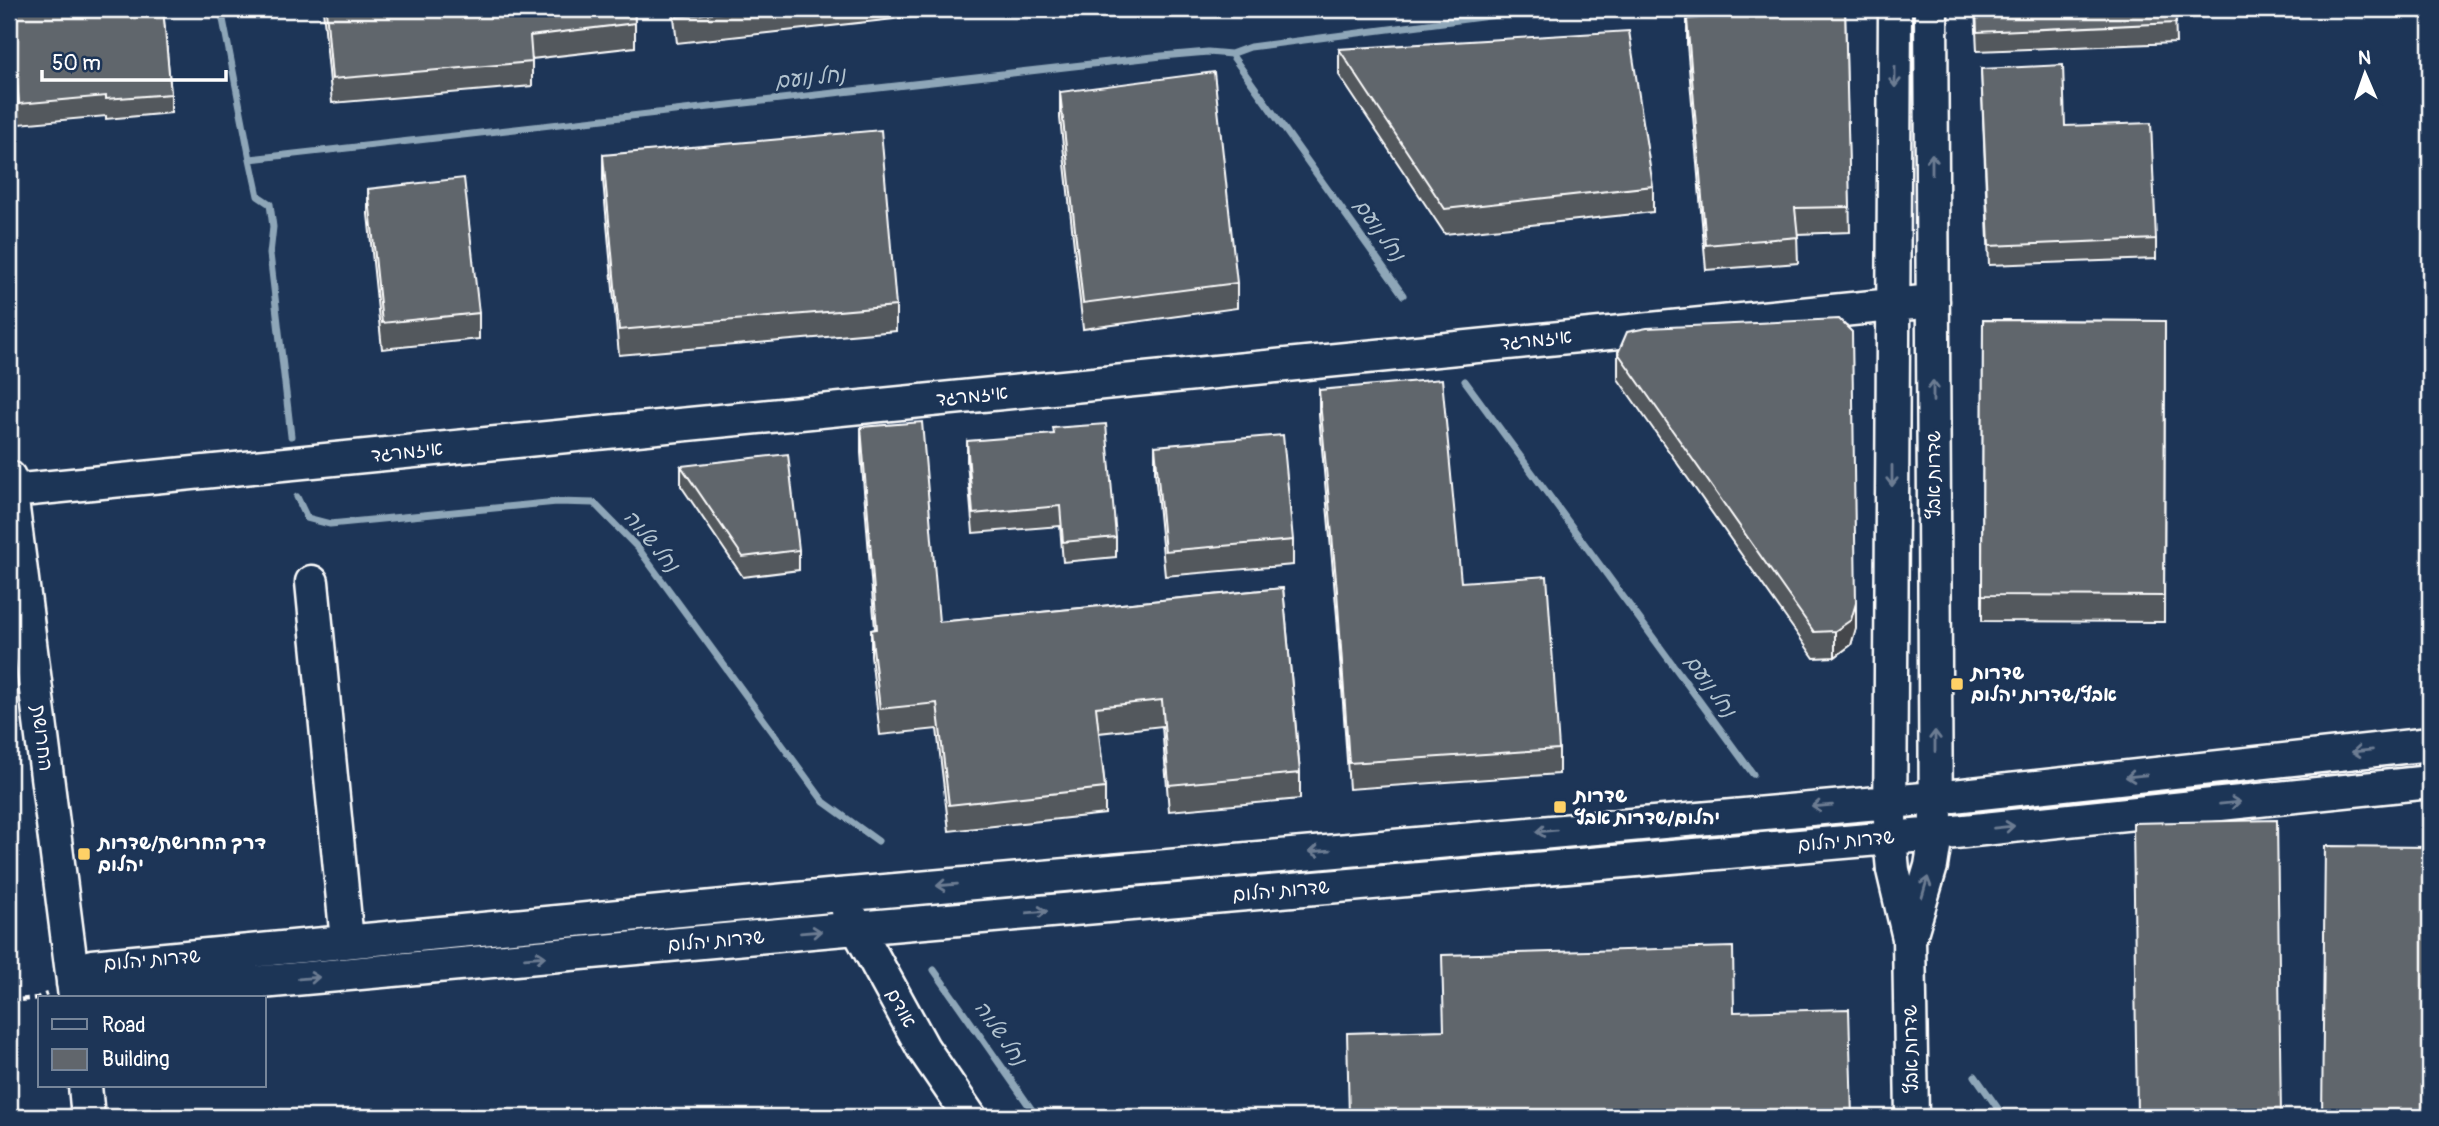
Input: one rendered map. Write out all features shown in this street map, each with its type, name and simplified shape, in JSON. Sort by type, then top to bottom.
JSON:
[{"type":"street","name":"שדרות אבץ","points":[[1895,9],[1890,838],[1909,939],[1912,1117]]},
{"type":"street","name":"שדרות אבץ","points":[[1909,939],[1931,866],[1936,834],[1931,9]]},
{"type":"street","name":"איזמרגד","points":[[10,484],[1933,301]]},
{"type":"street","name":"החרושת","points":[[10,484],[74,991]]},
{"type":"street","points":[[312,582],[347,941]]},
{"type":"street","name":"שדרות יהלום","points":[[94,996],[74,991],[92,966],[839,895],[1936,798],[2430,744]]},
{"type":"street","name":"שדרות יהלום","points":[[109,996],[1936,834],[2430,782]]},
{"type":"street","name":"אודם","points":[[839,895],[923,1048],[970,1117]]},
{"type":"street","points":[[85,1088],[89,1117]]},
{"type":"path","points":[[48,996],[74,991]]},
{"type":"path","points":[[9,1001],[38,998]]},
{"type":"building","points":[[11,9],[163,9],[171,94],[106,99],[106,96],[19,104]]},
{"type":"building","points":[[326,9],[634,9],[635,23],[530,36],[532,62],[332,79]]},
{"type":"building","points":[[676,9],[752,9],[677,17]]},
{"type":"building","points":[[1771,9],[1845,9],[1850,207],[1795,208],[1798,237],[1706,245],[1687,19],[1771,12]]},
{"type":"building","points":[[1976,9],[2175,9],[2176,23],[1977,32]]},
{"type":"building","points":[[1629,31],[1653,186],[1445,209],[1339,49]]},
{"type":"building","points":[[2063,65],[2065,126],[2151,123],[2156,239],[1989,246],[1981,69]]},
{"type":"building","points":[[1214,72],[1237,283],[1083,303],[1060,92]]},
{"type":"building","points":[[881,130],[896,306],[619,330],[603,155]]},
{"type":"building","points":[[464,178],[479,313],[382,323],[368,189]]},
{"type":"building","points":[[1839,319],[1852,332],[1856,603],[1851,620],[1835,631],[1814,632],[1618,353],[1627,332],[1647,328]]},
{"type":"building","points":[[1983,320],[2165,321],[2164,596],[1982,595]]},
{"type":"building","points":[[1442,379],[1461,582],[1547,576],[1559,749],[1349,763],[1319,390]]},
{"type":"building","points":[[922,422],[939,622],[1283,588],[1300,773],[1169,785],[1162,700],[1096,707],[1105,788],[949,805],[937,703],[880,709],[871,630],[877,629],[861,427]]},
{"type":"building","points":[[1106,424],[1116,537],[1063,542],[1060,506],[973,514],[967,441],[1054,434],[1053,428]]},
{"type":"building","points":[[1283,435],[1293,540],[1165,551],[1155,446]]},
{"type":"building","points":[[788,454],[799,550],[743,557],[681,466]]},
{"type":"building","points":[[2277,820],[2281,1117],[2137,1117],[2133,823]]},
{"type":"building","points":[[2325,846],[2430,847],[2430,1117],[2322,1117]]},
{"type":"building","points":[[1733,947],[1734,1012],[1849,1009],[1852,1117],[1349,1117],[1347,1033],[1444,1030],[1442,955]]},
{"type":"building","points":[[928,1113],[929,1117],[910,1117]]},
{"type":"waterway","name":"נחל נועם","points":[[221,9],[250,159],[1162,56],[1208,52],[1231,54],[1403,295]]},
{"type":"waterway","points":[[1231,54],[1250,47],[1543,9]]},
{"type":"waterway","name":"נחל שלוה","points":[[250,159],[258,196],[270,204],[273,227],[270,254],[291,436]]},
{"type":"waterway","name":"נחל נועם","points":[[1465,381],[1753,774]]},
{"type":"waterway","name":"נחל שלוה","points":[[297,497],[307,518],[330,524],[557,502],[594,503],[638,548],[824,802],[878,841]]},
{"type":"waterway","name":"נחל שלוה","points":[[934,970],[1037,1117]]},
{"type":"waterway","name":"נחל נועם","points":[[1975,1076],[2004,1117]]},
{"type":"place","name":"שדרות אבץ/שדרות יהלום","points":[[1957,684]]},
{"type":"place","name":"שדרות יהלום/שדרות אבץ","points":[[1560,807]]},
{"type":"place","name":"דרך החרושת/שדרות יהלום","points":[[84,854]]}]
